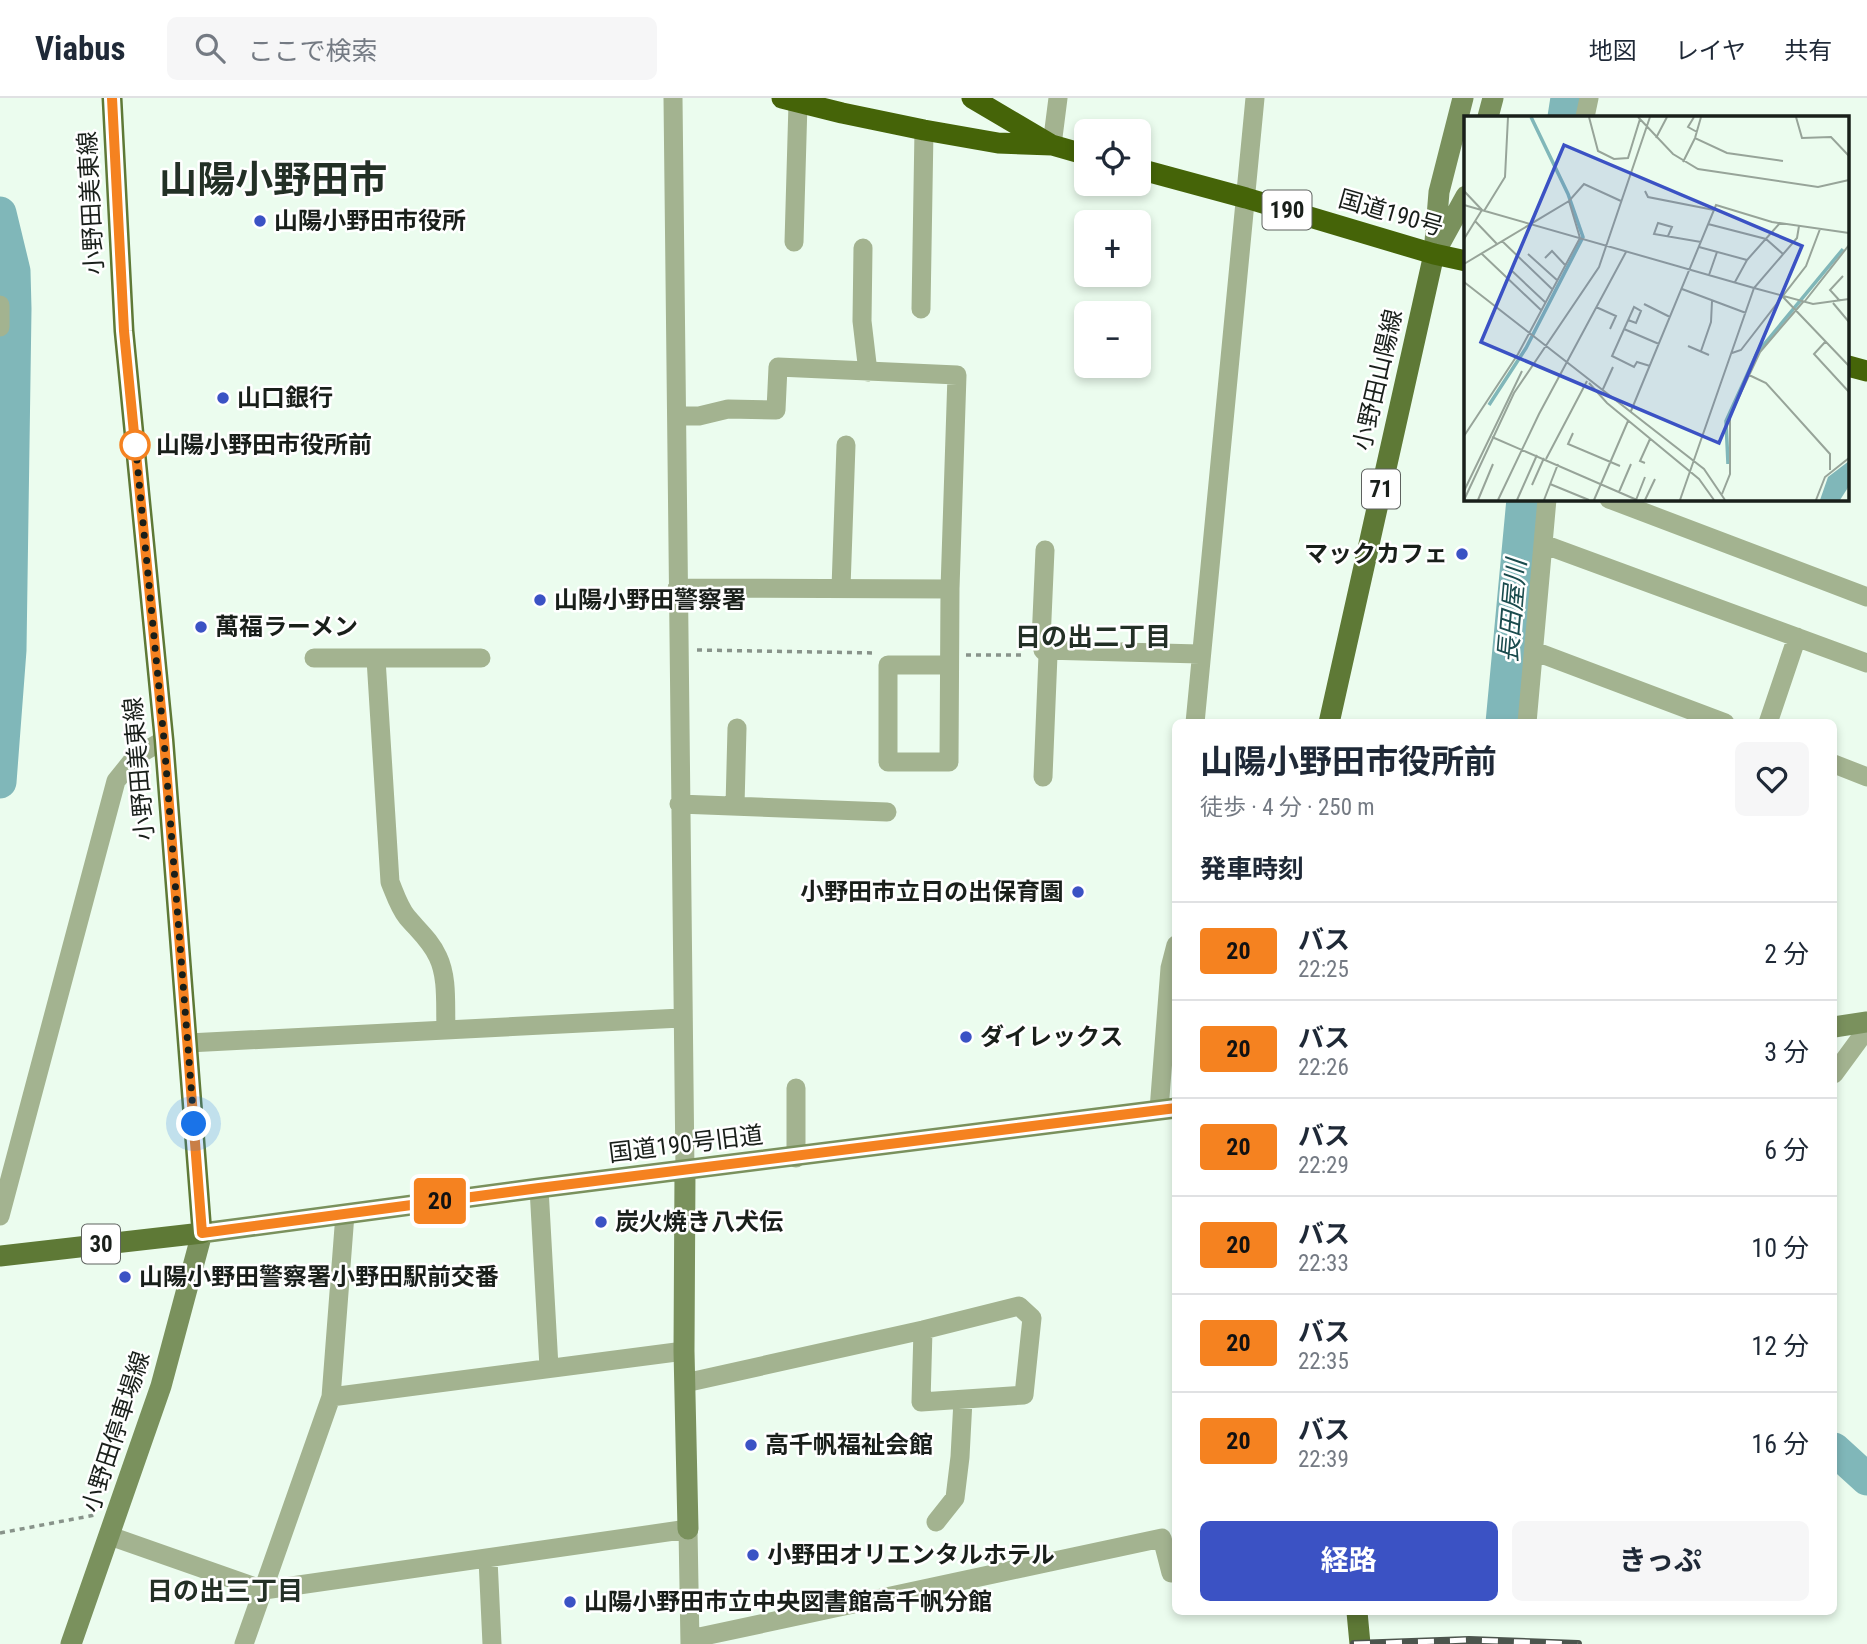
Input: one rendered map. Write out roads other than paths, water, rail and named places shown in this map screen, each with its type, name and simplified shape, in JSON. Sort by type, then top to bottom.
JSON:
[{"type":"highway","points":[[842,113],[864,98]]},
{"type":"highway","points":[[972,98],[1052,145]]},
{"type":"highway","points":[[790,100],[924,130],[998,143],[1052,145],[1074,151]]},
{"type":"highway","name":"国道190号","points":[[1151,172],[1464,261]]},
{"type":"highway","points":[[1850,367],[1867,371]]},
{"type":"main road","name":"小野田美東線","points":[[112,98],[124,331],[164,740],[202,1233]]},
{"type":"main road","name":"小野田山陽線","points":[[1330,719],[1434,254]]},
{"type":"main road","name":"30","points":[[0,1256],[202,1233]]},
{"type":"main road","points":[[1358,1617],[1360,1644]]},
{"type":"street","points":[[673,98],[681,1018],[685,1171],[684,1351],[690,1641],[1162,1538],[1172,1573]]},
{"type":"street","points":[[1052,145],[1058,98]]},
{"type":"street","points":[[1195,719],[1255,98]]},
{"type":"street","points":[[1434,254],[1439,192],[1463,98]]},
{"type":"street","points":[[1488,116],[1493,98]]},
{"type":"street","points":[[1585,116],[1589,98]]},
{"type":"street","points":[[790,100],[794,242]]},
{"type":"street","points":[[921,309],[931,253],[924,130]]},
{"type":"street","points":[[1434,254],[1464,200]]},
{"type":"street","points":[[863,248],[862,321],[868,372]]},
{"type":"street","points":[[0,305],[0,327]]},
{"type":"street","points":[[677,416],[699,416],[728,409],[776,410],[778,367],[957,375],[950,589],[949,762],[888,762],[888,665],[949,660]]},
{"type":"street","points":[[841,589],[846,445]]},
{"type":"street","points":[[1527,719],[1547,500]]},
{"type":"street","points":[[1612,500],[1867,597]]},
{"type":"street","points":[[1544,544],[1867,663]]},
{"type":"street","points":[[1043,777],[1045,653],[1041,641],[1045,550]]},
{"type":"street","points":[[677,588],[950,589]]},
{"type":"street","points":[[1769,719],[1797,637]]},
{"type":"street","points":[[1534,651],[1715,719]]},
{"type":"street","points":[[1045,653],[1200,654]]},
{"type":"street","points":[[314,658],[481,658]]},
{"type":"street","points":[[376,659],[390,882],[406,916],[438,954],[444,972],[446,1028]]},
{"type":"street","points":[[735,806],[737,728]]},
{"type":"street","points":[[0,1216],[116,781],[136,756],[164,740]]},
{"type":"street","points":[[1837,765],[1867,777]]},
{"type":"street","points":[[679,804],[887,811]]},
{"type":"street","points":[[1168,1109],[1172,960]]},
{"type":"street","points":[[188,1043],[681,1018]]},
{"type":"street","points":[[1837,1027],[1867,1023]]},
{"type":"street","points":[[1837,1070],[1867,1029]]},
{"type":"street","points":[[796,1088],[796,1157]]},
{"type":"street","name":"国道190号旧道","points":[[202,1233],[1168,1109]]},
{"type":"street","points":[[539,1188],[549,1367]]},
{"type":"street","points":[[244,1644],[331,1397],[345,1214]]},
{"type":"street","name":"小野田停車場線","points":[[71,1644],[161,1386],[202,1233]]},
{"type":"street","points":[[685,1383],[1019,1306],[1032,1318],[1024,1395],[921,1402],[923,1330]]},
{"type":"street","points":[[331,1397],[684,1351]]},
{"type":"street","points":[[936,1522],[955,1498],[962,1400]]},
{"type":"street","points":[[110,1536],[264,1590],[688,1529]]},
{"type":"street","points":[[488,1559],[492,1644]]},
{"type":"waterway","name":"長田屋川","points":[[1564,116],[1567,98]]},
{"type":"waterway","points":[[0,213],[14,271],[15,309],[10,650],[0,782]]},
{"type":"waterway","name":"長田屋川","points":[[1502,719],[1523,500]]},
{"type":"waterway","name":"長田屋川","points":[[1837,1452],[1867,1479]]},
{"type":"railway","points":[[1354,1644],[1469,1640],[1578,1644]]},
{"type":"place","name":"山陽小野田市役所","points":[[260,221]]},
{"type":"place","name":"山口銀行","points":[[223,398]]},
{"type":"place","name":"山陽小野田市役所前","points":[[135,445]]},
{"type":"place","name":"マックカフェ","points":[[1462,554]]},
{"type":"place","name":"山陽小野田警察署","points":[[540,600]]},
{"type":"place","name":"萬福ラーメン","points":[[201,627]]},
{"type":"place","name":"小野田市立日の出保育園","points":[[1078,892]]},
{"type":"place","name":"ダイレックス","points":[[966,1037]]},
{"type":"place","name":"炭火焼き八犬伝","points":[[601,1222]]},
{"type":"place","name":"山陽小野田警察署小野田駅前交番","points":[[125,1277]]},
{"type":"place","name":"高千帆福祉会館","points":[[751,1445]]},
{"type":"place","name":"小野田オリエンタルホテル","points":[[753,1555]]},
{"type":"place","name":"山陽小野田市立中央図書館高千帆分館","points":[[570,1602]]},
{"type":"district","name":"山陽小野田市","points":[[273,180]]},
{"type":"district","name":"日の出二丁目","points":[[1093,637]]},
{"type":"district","name":"日の出三丁目","points":[[225,1591]]}]
